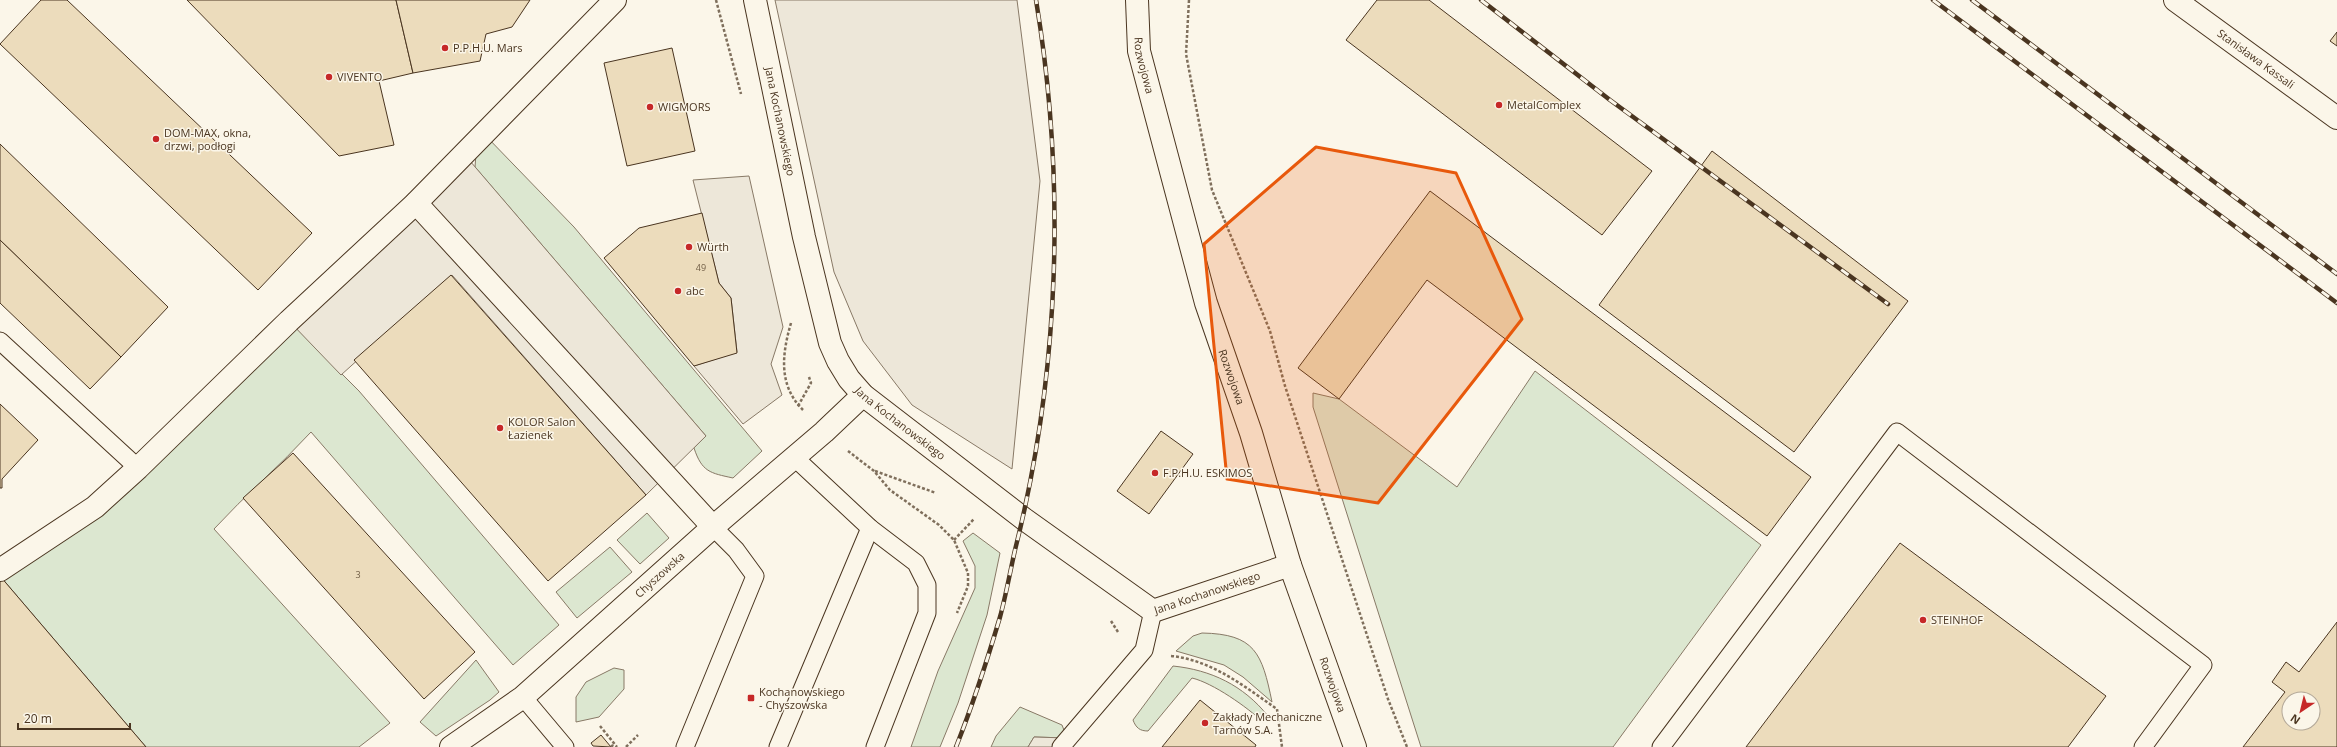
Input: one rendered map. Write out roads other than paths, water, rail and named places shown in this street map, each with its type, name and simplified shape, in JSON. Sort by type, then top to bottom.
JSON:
[{"type":"street","points":[[0,570],[95,507],[138,468],[289,321],[416,203],[615,0]]},
{"type":"street","name":"Jana Kochanowskiego","points":[[755,0],[804,237],[830,343],[845,373],[863,394],[1024,519],[1154,611],[1290,565]]},
{"type":"street","name":"Rozwojowa","points":[[1137,0],[1139,51],[1206,303],[1251,432],[1290,565],[1356,747]]},
{"type":"street","name":"Stanisława Kassali","points":[[2175,0],[2337,118]]},
{"type":"street","points":[[416,203],[713,527]]},
{"type":"street","name":"Chyszowska","points":[[451,747],[522,697],[713,527],[795,458],[863,394]]},
{"type":"lane","points":[[0,342],[138,468]]},
{"type":"lane","points":[[1662,747],[1897,432],[2203,665],[2143,747]]},
{"type":"lane","points":[[795,458],[870,528],[916,564],[928,585],[927,613],[875,747]]},
{"type":"lane","points":[[685,747],[755,576],[736,550],[713,527]]},
{"type":"lane","points":[[778,747],[870,528]]},
{"type":"lane","points":[[1061,747],[1144,650],[1154,611]]},
{"type":"lane","points":[[522,697],[565,747]]},
{"type":"railway","points":[[956,747],[985,666],[1004,600],[1030,482],[1041,414],[1049,345],[1054,276],[1052,137],[1046,68],[1036,0]]},
{"type":"railway","points":[[1481,0],[1610,100],[1888,304]]},
{"type":"railway","points":[[1933,0],[2337,303]]},
{"type":"railway","points":[[1972,0],[2337,274]]},
{"type":"place","name":"P.P.H.U. Mars","points":[[445,48]]},
{"type":"place","name":"VIVENTO","points":[[329,77]]},
{"type":"place","name":"MetalComplex","points":[[1499,105]]},
{"type":"place","name":"WIGMORS","points":[[650,107]]},
{"type":"place","name":"DOM-MAX, okna, drzwi, podłogi","points":[[156,139]]},
{"type":"place","name":"Würth","points":[[689,247]]},
{"type":"place","name":"abc","points":[[678,291]]},
{"type":"place","name":"KOLOR Salon Łazienek","points":[[500,428]]},
{"type":"place","name":"F.P.H.U. ESKIMOS","points":[[1155,473]]},
{"type":"place","name":"STEINHOF","points":[[1923,620]]},
{"type":"place","name":"Kochanowskiego - Chyszowska","points":[[751,698]]},
{"type":"place","name":"Zakłady Mechaniczne Tarnów S.A.","points":[[1205,723]]}]
